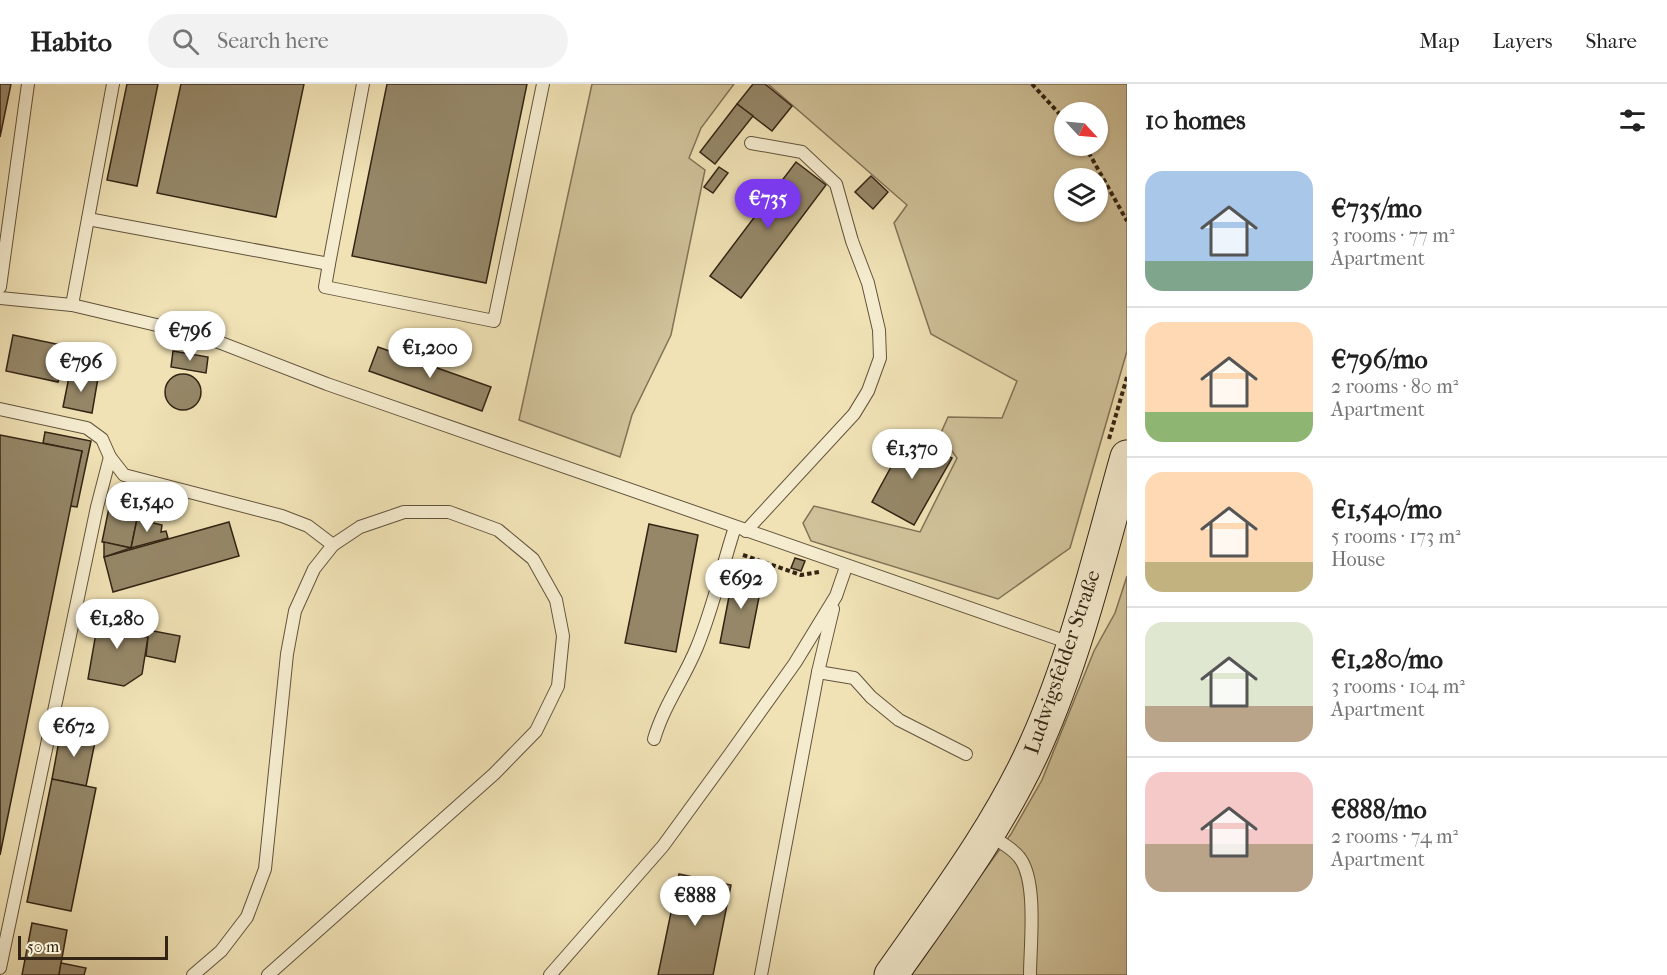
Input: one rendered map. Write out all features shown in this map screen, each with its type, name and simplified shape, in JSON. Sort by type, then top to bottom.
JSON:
[{"type":"street","name":"Ludwigsfelder Straße","points":[[891,975],[987,834],[1013,790],[1036,743],[1074,645],[1127,457]]},
{"type":"lane","points":[[0,287],[28,84]]},
{"type":"lane","points":[[72,305],[113,84]]},
{"type":"lane","points":[[363,84],[325,287],[494,321],[543,84]]},
{"type":"lane","points":[[654,739],[661,716],[693,658],[707,624],[728,550],[741,529],[854,414],[868,391],[880,358],[879,330],[868,283],[852,241],[836,184],[802,152],[751,144]]},
{"type":"lane","points":[[88,219],[329,264]]},
{"type":"lane","points":[[0,298],[72,305],[203,336],[327,384],[1074,645]]},
{"type":"lane","points":[[0,409],[87,428],[102,439],[110,457],[124,475],[282,516],[308,526],[333,545]]},
{"type":"lane","points":[[0,968],[97,507],[110,457]]},
{"type":"lane","points":[[194,975],[221,951],[247,917],[265,869],[287,654],[295,611],[314,569],[333,545],[360,527],[404,512],[449,512],[498,530],[533,559],[556,600],[563,636],[558,687],[536,731],[494,774],[268,975]]},
{"type":"lane","points":[[761,975],[818,672],[836,596],[846,567]]},
{"type":"lane","points":[[550,975],[663,846],[795,663],[836,596]]},
{"type":"lane","points":[[818,672],[854,678],[871,697],[899,720],[966,754]]},
{"type":"lane","points":[[987,834],[1018,855],[1026,868],[1030,891],[1030,975]]},
{"type":"path","points":[[1032,84],[1054,108]]},
{"type":"path","points":[[1091,156],[1127,220]]},
{"type":"path","points":[[728,550],[801,575],[846,567]]},
{"type":"shaded area","points":[[592,84],[734,84],[701,128],[689,158],[705,170],[671,335],[632,415],[620,457],[519,420]]},
{"type":"shaded area","points":[[768,84],[1127,84],[1127,351],[1070,548],[998,599],[811,541],[803,523],[814,506],[920,532],[957,458],[940,435],[948,417],[1002,418],[1017,381],[931,334],[894,223],[907,205]]},
{"type":"shaded area","points":[[1127,576],[1127,975],[908,975],[1011,834],[1042,780],[1094,651],[1115,613]]},
{"type":"building","points":[[0,84],[11,84],[0,137]]},
{"type":"building","points":[[127,84],[158,84],[137,186],[107,180]]},
{"type":"building","points":[[181,84],[304,84],[276,217],[157,193]]},
{"type":"building","points":[[387,84],[527,84],[486,283],[352,256]]},
{"type":"building","points":[[753,84],[765,84],[792,106],[772,131],[737,104]]},
{"type":"building","points":[[737,104],[753,116],[715,164],[700,152]]},
{"type":"building","points":[[796,162],[826,185],[741,298],[710,276]]},
{"type":"building","points":[[719,167],[728,173],[713,193],[704,187]]},
{"type":"building","points":[[871,176],[888,192],[873,209],[855,192]]},
{"type":"building","points":[[13,335],[66,346],[58,382],[6,371]]},
{"type":"building","points":[[378,347],[491,387],[482,411],[369,371]]},
{"type":"building","points":[[173,351],[208,357],[206,373],[171,367]]},
{"type":"building","points":[[70,372],[98,378],[92,413],[63,407]]},
{"type":"building","points":[[183,374],[196,379],[201,392],[196,405],[183,410],[170,405],[165,392],[170,379]]},
{"type":"building","points":[[45,432],[91,441],[77,507],[70,506],[82,451],[43,443]]},
{"type":"building","points":[[909,434],[952,458],[914,525],[872,502]]},
{"type":"building","points":[[0,435],[82,451],[0,855]]},
{"type":"building","points":[[111,498],[140,505],[131,548],[102,542]]},
{"type":"building","points":[[137,519],[162,525],[161,532],[166,531],[168,538],[131,548]]},
{"type":"building","points":[[229,522],[239,556],[113,592],[104,557]]},
{"type":"building","points":[[649,524],[698,535],[676,652],[625,643]]},
{"type":"building","points":[[104,542],[131,548],[104,557]]},
{"type":"building","points":[[795,558],[805,561],[801,571],[791,568]]},
{"type":"building","points":[[734,571],[763,577],[749,648],[720,643]]},
{"type":"building","points":[[120,609],[151,615],[147,634],[131,631],[134,617],[119,614]]},
{"type":"building","points":[[100,610],[134,617],[131,633],[148,637],[142,674],[124,686],[88,679]]},
{"type":"building","points":[[148,630],[180,636],[175,662],[146,656],[148,637],[143,636]]},
{"type":"building","points":[[61,730],[96,737],[86,786],[52,779]]},
{"type":"building","points":[[52,779],[96,788],[71,911],[27,902]]},
{"type":"building","points":[[679,874],[731,885],[713,975],[658,975]]},
{"type":"building","points":[[32,923],[67,930],[59,975],[22,975]]},
{"type":"building","points":[[61,963],[86,968],[84,975],[59,975]]}]
